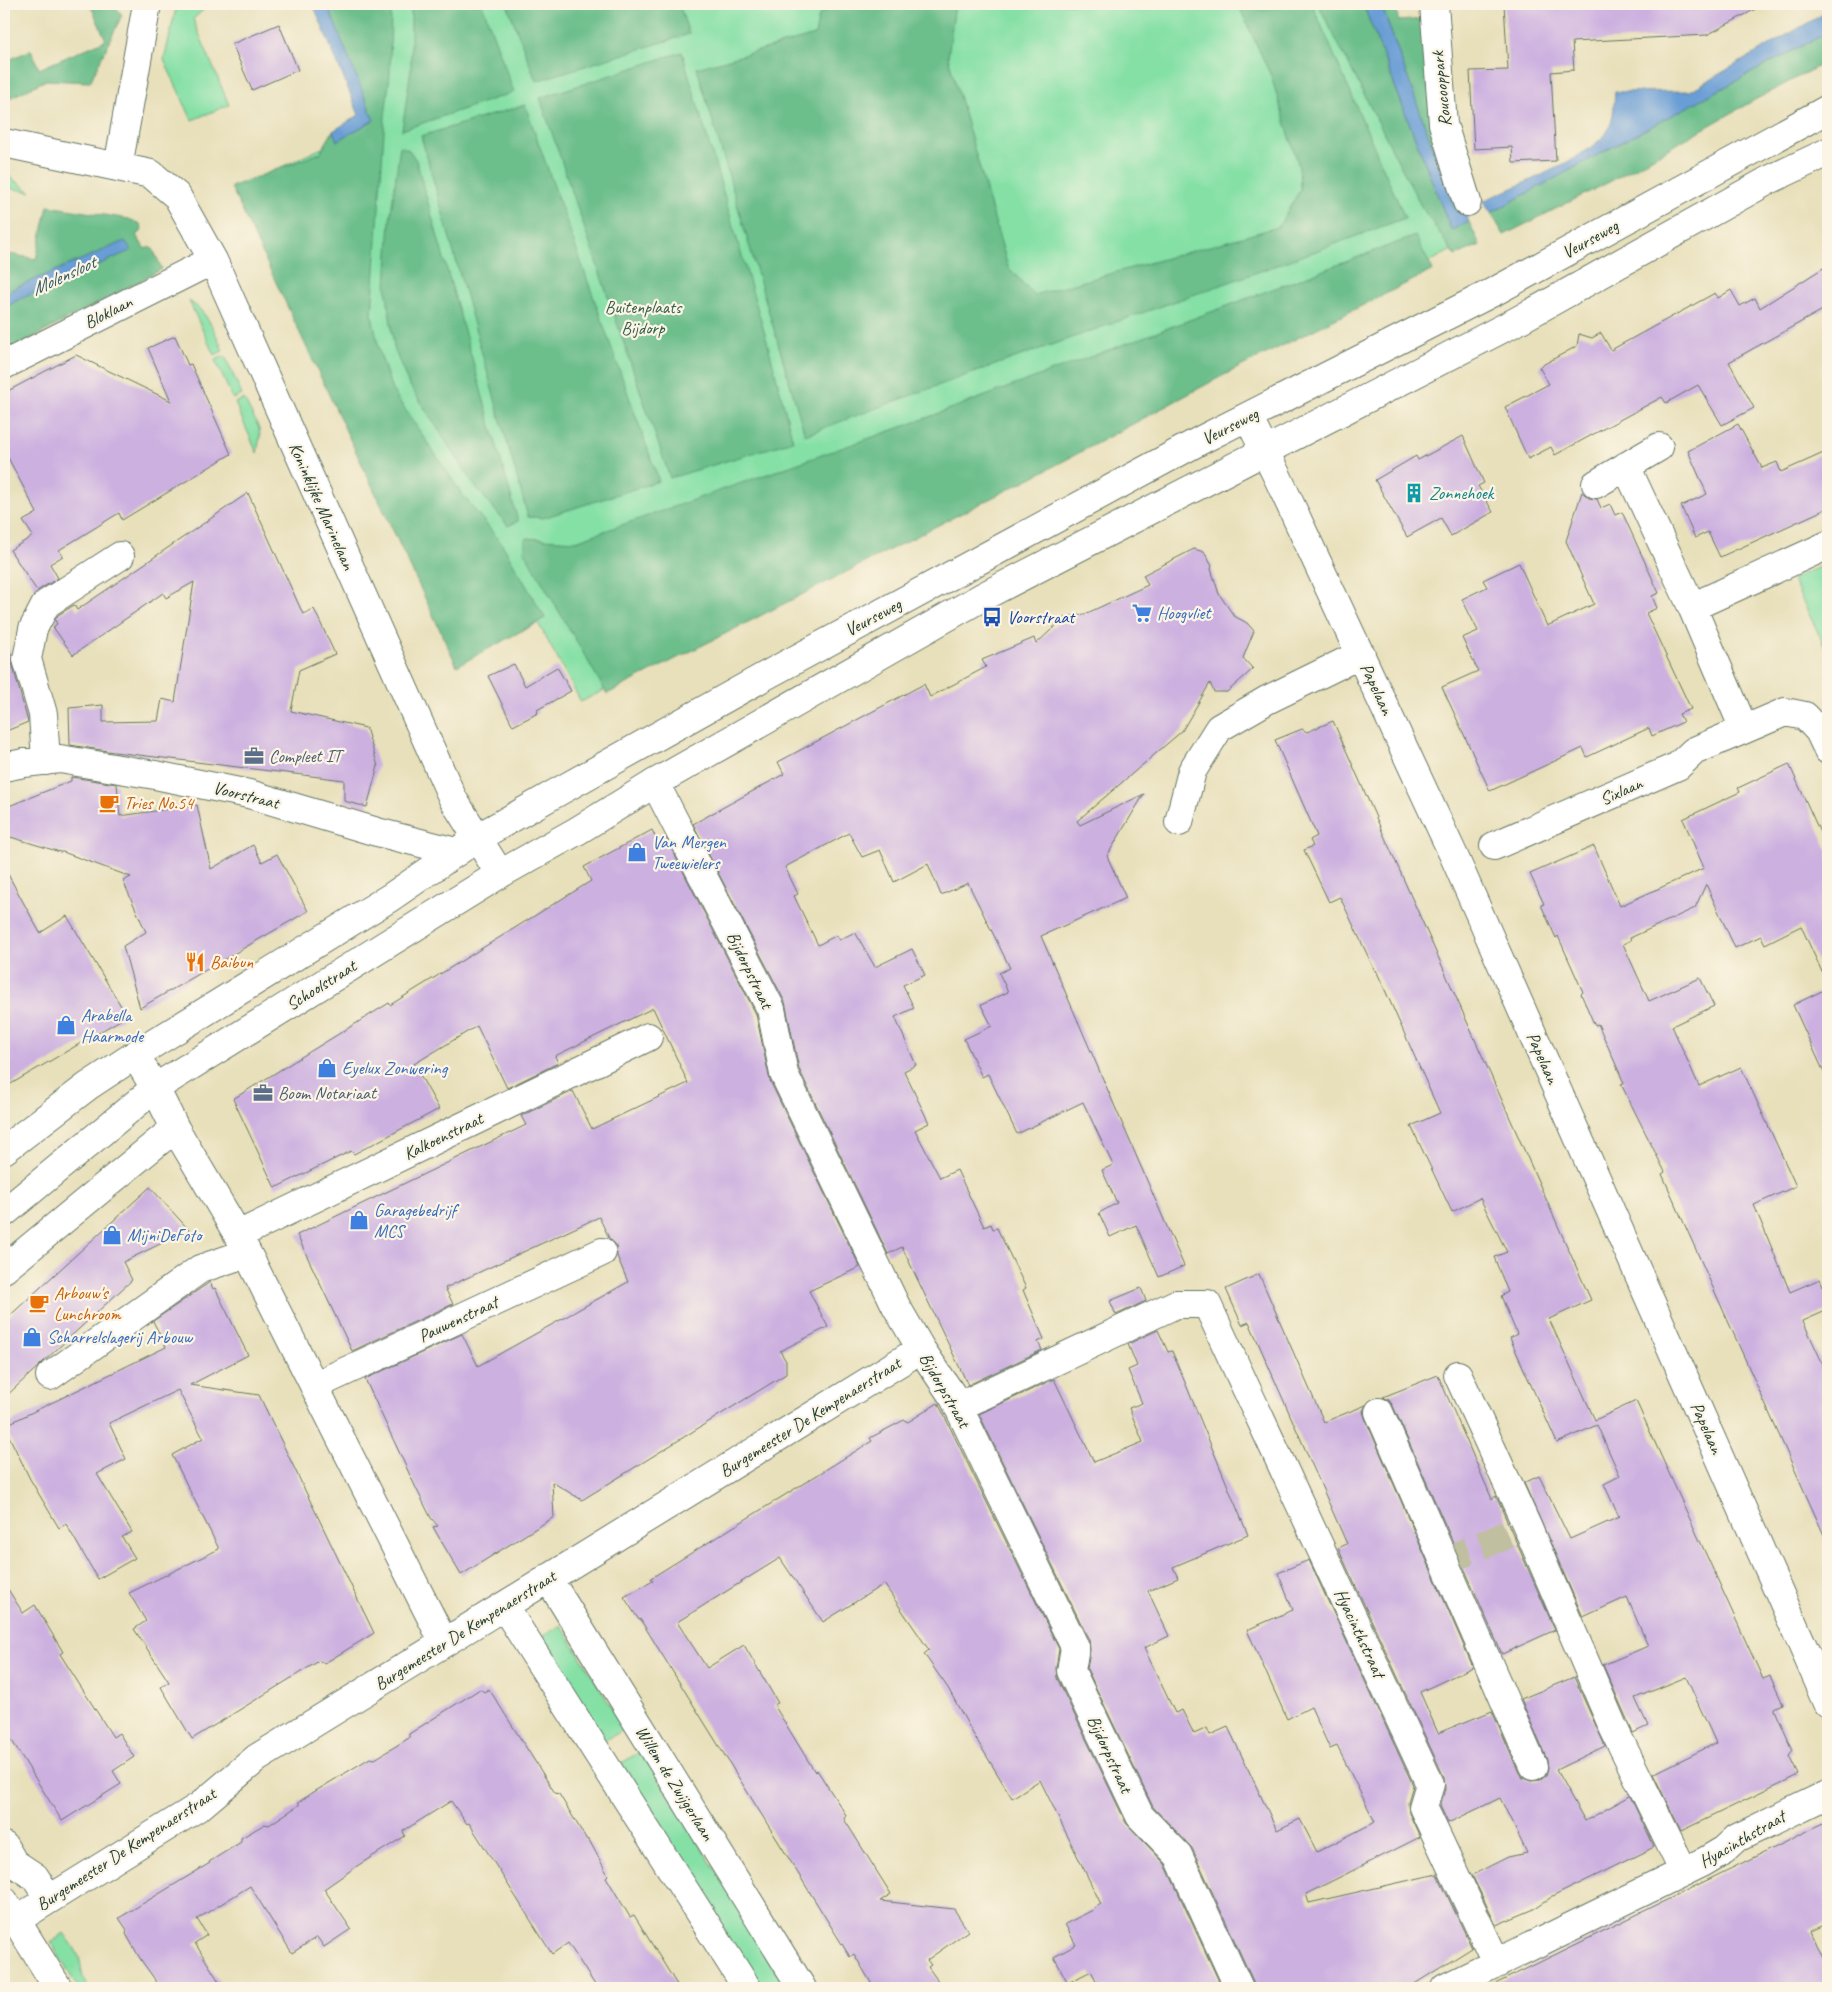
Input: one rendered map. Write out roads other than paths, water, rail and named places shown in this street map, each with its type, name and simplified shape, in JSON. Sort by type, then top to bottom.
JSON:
[{"type":"street","points":[[118,167],[147,4]]},
{"type":"street","name":"Roucooppark","points":[[1434,4],[1442,124],[1467,202]]},
{"type":"street","name":"Veurseweg","points":[[636,749],[765,676],[1248,417],[1499,289],[1828,109]]},
{"type":"street","name":"Koninklijke Marinelaan","points":[[4,143],[151,174],[177,196],[213,260],[453,799],[466,845],[500,874]]},
{"type":"street","name":"Veurseweg","points":[[655,783],[984,596],[1220,472],[1264,452],[1516,321],[1769,180],[1828,152]]},
{"type":"street","name":"Bloklaan","points":[[4,365],[213,260]]},
{"type":"street","name":"Papelaan","points":[[1248,417],[1361,654],[1453,854],[1828,1704]]},
{"type":"street","points":[[1596,484],[1659,447]]},
{"type":"street","points":[[1626,466],[1692,607],[1744,729]]},
{"type":"street","points":[[1692,607],[1828,545]]},
{"type":"street","points":[[46,761],[43,714],[27,660],[33,630],[46,604],[120,556]]},
{"type":"street","points":[[1179,822],[1192,771],[1219,728],[1267,700],[1361,654]]},
{"type":"street","name":"Sixlaan","points":[[1494,846],[1678,766],[1694,751],[1785,712],[1804,716],[1819,731],[1828,750]]},
{"type":"street","name":"Schoolstraat","points":[[4,1150],[88,1086],[135,1055],[406,888],[466,845],[636,749]]},
{"type":"street","name":"Voorstraat","points":[[4,767],[24,762],[60,760],[155,774],[249,794],[377,832],[466,845]]},
{"type":"street","name":"Schoolstraat","points":[[4,1212],[155,1088],[500,874],[577,831],[655,783]]},
{"type":"street","name":"Bijdorpstraat","points":[[655,783],[771,1009],[784,1074],[896,1306],[958,1407],[1075,1648],[1071,1671],[1140,1816],[1178,1855],[1239,1988]]},
{"type":"street","name":"Kalkoenstraat","points":[[242,1244],[648,1037]]},
{"type":"street","points":[[135,1055],[242,1244],[444,1643]]},
{"type":"street","points":[[4,1269],[175,1128]]},
{"type":"street","points":[[50,1376],[200,1269],[242,1244]]},
{"type":"street","name":"Pauwenstraat","points":[[314,1386],[602,1252]]},
{"type":"street","name":"Hyacinthstraat","points":[[958,1407],[1176,1304],[1207,1304],[1430,1784],[1423,1807],[1497,1964]]},
{"type":"street","name":"Burgemeester De Kempenaerstraat","points":[[10,1910],[49,1899],[200,1806],[257,1758],[921,1349]]},
{"type":"street","name":"Hyacinthstraat","points":[[1458,1375],[1527,1526],[1612,1727],[1684,1872]]},
{"type":"street","points":[[1379,1412],[1533,1766]]},
{"type":"street","name":"Willem de Zwijgerlaan","points":[[548,1578],[802,1988]]},
{"type":"street","points":[[504,1606],[747,1988]]},
{"type":"street","name":"Hyacinthstraat","points":[[1445,1988],[1684,1872],[1724,1850],[1737,1838],[1828,1794]]},
{"type":"street","points":[[4,1846],[14,1862],[35,1877],[49,1899]]},
{"type":"street","points":[[10,1910],[58,1988]]},
{"type":"water","points":[[313,4],[327,4],[374,120],[337,141],[333,131],[359,115]]},
{"type":"water","points":[[1363,4],[1381,4],[1456,211],[1463,210],[1469,222],[1451,230]]},
{"type":"water","points":[[1825,13],[1828,17],[1828,32],[1491,213],[1483,201],[1554,169],[1590,148],[1603,137],[1610,126],[1615,92],[1690,91]]},
{"type":"water","name":"Molensloot","points":[[125,241],[132,250],[16,301],[4,309],[4,295],[17,287]]},
{"type":"tunnel","points":[[1443,1562],[1527,1526]]},
{"type":"place","name":"Zonnehoek","points":[[1414,493]]},
{"type":"place","name":"Hoogvliet","points":[[1142,613]]},
{"type":"place","name":"Voorstraat","points":[[992,617]]},
{"type":"place","name":"Compleet IT","points":[[254,756]]},
{"type":"place","name":"Tries No.54","points":[[109,803]]},
{"type":"place","name":"Van Mergen Tweewielers","points":[[637,852]]},
{"type":"place","name":"Baibun","points":[[195,962]]},
{"type":"place","name":"Arabella Haarmode","points":[[66,1025]]},
{"type":"place","name":"Eyelux Zonwering","points":[[327,1068]]},
{"type":"place","name":"Boom Notariaat","points":[[263,1093]]},
{"type":"place","name":"Garagebedrijf MCS","points":[[359,1220]]},
{"type":"place","name":"MijniDeFoto","points":[[112,1235]]},
{"type":"place","name":"Arbouw's Lunchroom","points":[[39,1303]]},
{"type":"place","name":"Scharrelslagerij Arbouw","points":[[32,1337]]},
{"type":"park label","name":"Buitenplaats Bijdorp","points":[[643,317]]}]
